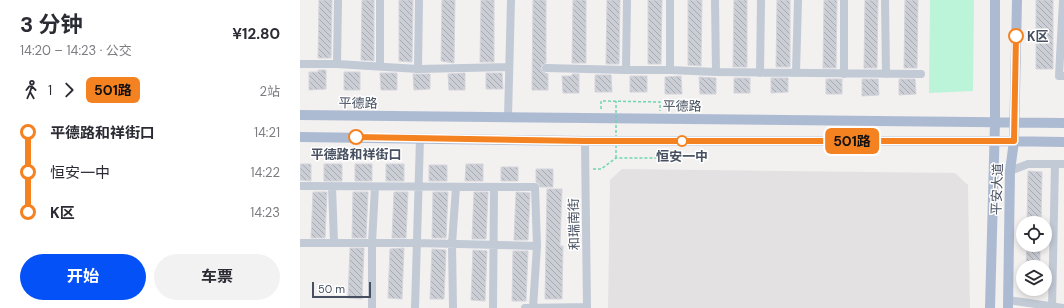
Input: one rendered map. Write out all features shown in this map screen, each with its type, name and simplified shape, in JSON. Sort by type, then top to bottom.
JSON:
[{"type":"main road","name":"平安大道","points":[[990,308],[995,122],[995,0]]},
{"type":"main road","name":"平安大道","points":[[1008,304],[1010,171],[1014,141],[1017,0]]},
{"type":"main road","name":"平德路","points":[[300,115],[1064,123]]},
{"type":"main road","points":[[300,137],[585,141],[1064,142]]},
{"type":"street","points":[[337,64],[338,0]]},
{"type":"street","points":[[380,0],[380,66]]},
{"type":"street","points":[[418,69],[419,0]]},
{"type":"street","points":[[508,117],[511,0]]},
{"type":"street","points":[[626,70],[627,0]]},
{"type":"street","points":[[670,0],[670,70]]},
{"type":"street","points":[[715,0],[716,72]]},
{"type":"street","points":[[760,73],[761,0]]},
{"type":"street","points":[[796,73],[798,0]]},
{"type":"street","points":[[844,0],[844,74]]},
{"type":"street","points":[[885,0],[886,74]]},
{"type":"street","points":[[1063,0],[1059,76],[1064,76]]},
{"type":"street","points":[[300,64],[337,64],[418,69],[509,67]]},
{"type":"street","points":[[546,68],[760,73],[921,74]]},
{"type":"street","points":[[415,308],[420,138]]},
{"type":"street","name":"和瑞南街","points":[[585,141],[587,308]]},
{"type":"street","points":[[1010,171],[1028,164],[1064,164]]},
{"type":"street","points":[[1052,307],[1055,164]]},
{"type":"street","points":[[300,186],[535,188],[536,246],[533,308]]},
{"type":"street","points":[[332,186],[334,243]]},
{"type":"street","points":[[372,308],[374,187]]},
{"type":"street","points":[[453,308],[452,244],[456,187]]},
{"type":"street","points":[[493,308],[494,187]]},
{"type":"street","points":[[300,243],[417,243],[536,246]]},
{"type":"street","points":[[1008,304],[1062,308]]},
{"type":"street","points":[[525,308],[587,308]]},
{"type":"path","points":[[601,101],[660,102]]},
{"type":"path","points":[[616,101],[616,158]]},
{"type":"path","points":[[601,169],[616,158],[656,158]]},
{"type":"shaded area","points":[[622,169],[955,173],[968,185],[970,308],[608,308],[610,180]]},
{"type":"green space","points":[[930,0],[974,0],[973,91],[929,93]]},
{"type":"building","points":[[319,0],[332,0],[331,58],[318,58]]},
{"type":"building","points":[[362,0],[374,0],[374,61],[361,60]]},
{"type":"building","points":[[399,0],[413,0],[412,62],[399,61]]},
{"type":"building","points":[[442,0],[455,0],[454,63],[441,61]]},
{"type":"building","points":[[481,0],[494,0],[494,62],[480,62]]},
{"type":"building","points":[[533,0],[546,0],[546,63],[542,65],[541,68],[543,72],[548,74],[548,90],[532,90]]},
{"type":"building","points":[[573,0],[586,0],[586,63],[572,63]]},
{"type":"building","points":[[607,0],[620,0],[619,64],[606,64]]},
{"type":"building","points":[[648,0],[662,0],[661,64],[648,64]]},
{"type":"building","points":[[688,0],[702,0],[701,66],[688,65]]},
{"type":"building","points":[[734,0],[747,0],[747,67],[733,67]]},
{"type":"building","points":[[777,0],[790,0],[790,67],[776,67]]},
{"type":"building","points":[[824,0],[837,0],[836,68],[823,68]]},
{"type":"building","points":[[865,0],[878,0],[877,68],[864,68]]},
{"type":"building","points":[[905,0],[918,0],[917,68],[904,68]]},
{"type":"building","points":[[1036,0],[1053,0],[1053,69],[1036,69]]},
{"type":"building","points":[[318,70],[326,70],[326,89],[309,90],[309,72],[318,72]]},
{"type":"building","points":[[344,72],[360,72],[360,90],[344,90]]},
{"type":"building","points":[[380,73],[397,73],[397,90],[381,90]]},
{"type":"building","points":[[465,73],[465,90],[449,90],[448,74]]},
{"type":"building","points":[[486,73],[502,73],[503,89],[486,89]]},
{"type":"building","points":[[413,74],[430,74],[430,89],[414,90]]},
{"type":"building","points":[[572,74],[579,74],[579,93],[563,93],[562,76],[572,76]]},
{"type":"building","points":[[595,75],[611,75],[612,92],[595,92]]},
{"type":"building","points":[[630,76],[647,76],[647,92],[630,92]]},
{"type":"building","points":[[681,76],[682,94],[665,94],[665,77]]},
{"type":"building","points":[[699,77],[716,78],[716,94],[700,94]]},
{"type":"building","points":[[734,78],[750,78],[750,93],[734,93]]},
{"type":"building","points":[[771,78],[788,78],[788,92],[771,93]]},
{"type":"building","points":[[826,79],[842,79],[842,94],[826,94]]},
{"type":"building","points":[[862,79],[878,79],[879,95],[862,96]]},
{"type":"building","points":[[899,79],[915,79],[916,94],[899,95]]},
{"type":"building","points":[[300,164],[311,164],[311,181],[300,180]]},
{"type":"building","points":[[324,164],[342,164],[342,181],[324,181]]},
{"type":"building","points":[[355,164],[372,164],[372,181],[355,181]]},
{"type":"building","points":[[386,164],[404,164],[404,181],[386,181]]},
{"type":"building","points":[[466,164],[483,164],[483,181],[465,181]]},
{"type":"building","points":[[429,165],[447,165],[447,181],[429,181]]},
{"type":"building","points":[[501,167],[518,167],[518,181],[501,181]]},
{"type":"building","points":[[536,169],[553,169],[553,187],[540,187],[536,182]]},
{"type":"building","points":[[1028,171],[1042,172],[1041,216],[1027,216]]},
{"type":"building","points":[[547,189],[562,189],[560,246],[563,246],[562,299],[545,299]]},
{"type":"building","points":[[313,192],[327,192],[325,238],[311,238]]},
{"type":"building","points":[[353,192],[368,192],[366,238],[352,238]]},
{"type":"building","points":[[394,192],[408,192],[406,238],[392,238]]},
{"type":"building","points":[[433,192],[448,192],[446,238],[432,238]]},
{"type":"building","points":[[474,192],[488,192],[486,239],[472,239]]},
{"type":"building","points":[[516,192],[530,193],[528,240],[514,240]]},
{"type":"building","points":[[350,248],[364,248],[362,299],[348,298]]},
{"type":"building","points":[[404,248],[402,299],[388,298],[390,249]]},
{"type":"building","points":[[432,249],[446,250],[444,299],[430,299]]},
{"type":"building","points":[[473,250],[487,251],[485,301],[471,300]]},
{"type":"building","points":[[513,251],[528,251],[526,301],[512,301]]},
{"type":"building","points":[[1027,252],[1040,252],[1040,260],[1026,260]]},
{"type":"bus line","name":"501路","points":[[356,137],[585,141],[1014,141],[1016,36]]},
{"type":"place","name":"K区","points":[[1016,36]]},
{"type":"place","name":"平德路和祥街口","points":[[356,137]]},
{"type":"place","name":"恒安一中","points":[[682,141]]}]
